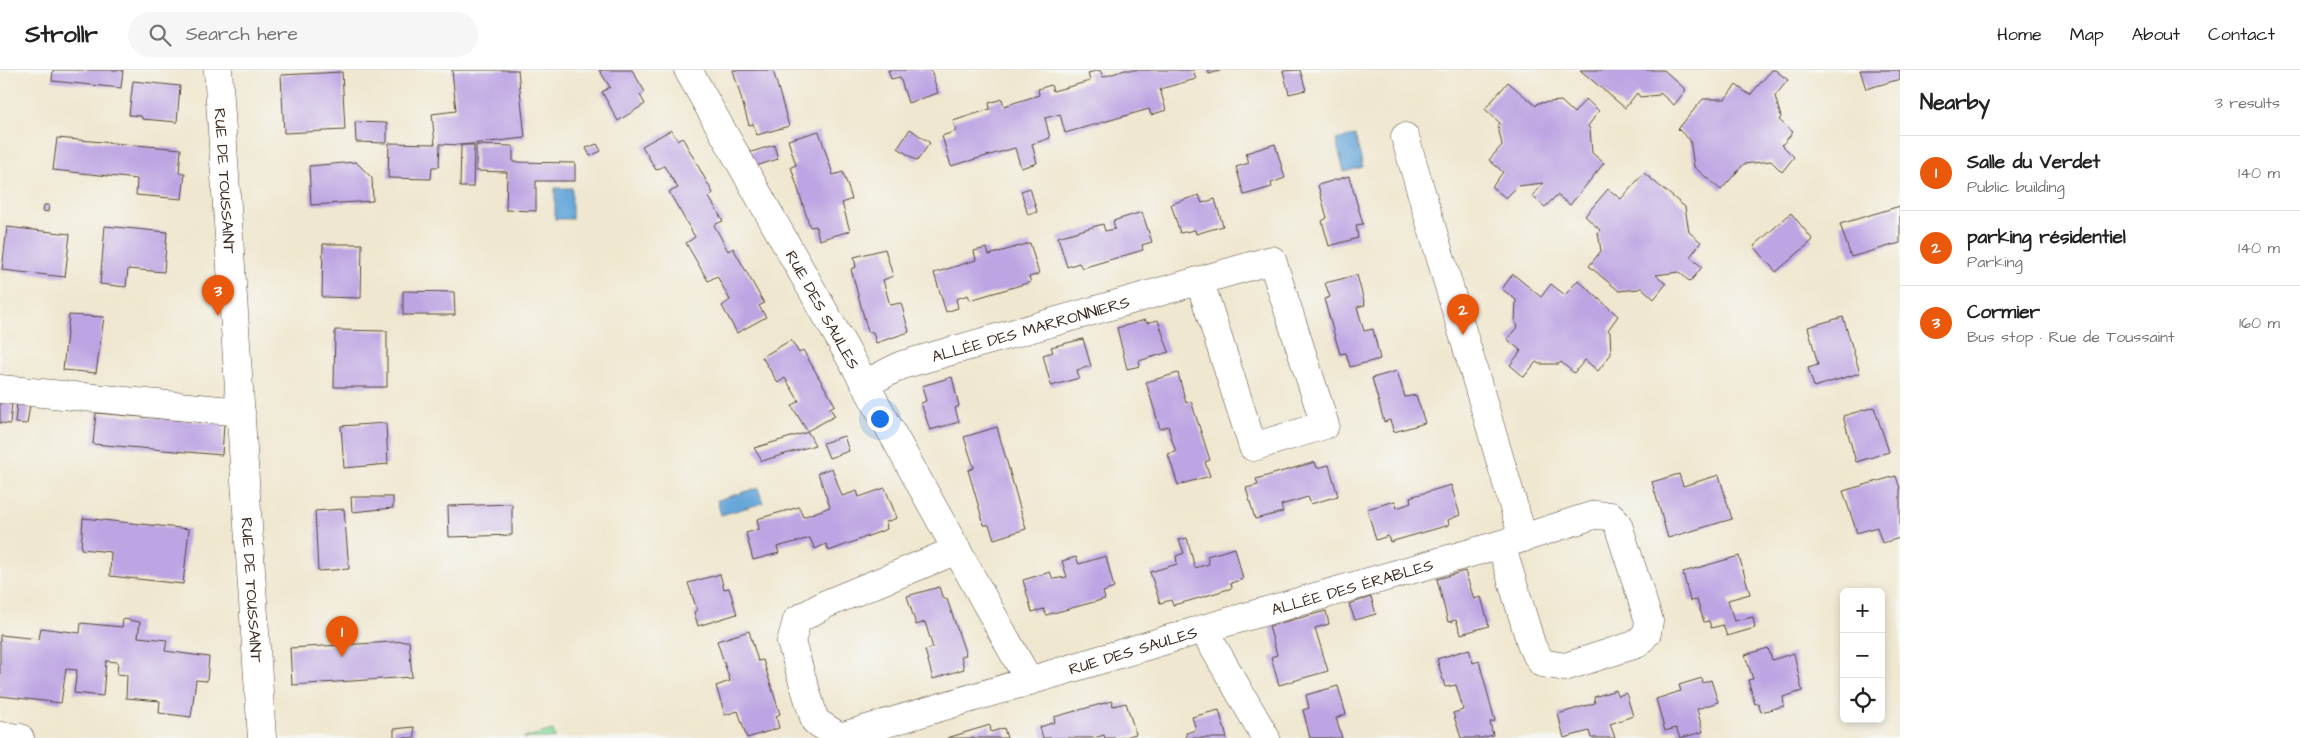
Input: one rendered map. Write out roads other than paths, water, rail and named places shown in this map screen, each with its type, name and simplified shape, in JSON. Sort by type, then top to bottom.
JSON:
[{"type":"street","name":"RUE DE TOUSSAINT","points":[[218,70],[262,738]]},
{"type":"street","name":"RUE DES SAULES","points":[[688,70],[865,384],[1028,681]]},
{"type":"street","points":[[1405,137],[1512,541]]},
{"type":"street","name":"ALLÉE DES MARRONNIERS","points":[[865,384],[902,365],[1200,282],[1272,260],[1326,425],[1252,447],[1200,282]]},
{"type":"street","points":[[0,389],[241,412]]},
{"type":"street","name":"ALLÉE DES ÉRABLES","points":[[1203,629],[1512,541],[1594,515],[1611,516],[1618,525],[1649,621],[1647,633],[1637,644],[1565,666],[1542,663],[1532,647],[1512,541]]},
{"type":"street","name":"RUE DES SAULES","points":[[956,550],[826,604],[797,620],[791,642],[815,721],[840,737],[1203,629],[1266,738]]},
{"type":"street","points":[[0,736],[20,738]]},
{"type":"water","points":[[1355,135],[1363,167],[1344,172],[1336,140]]},
{"type":"water","points":[[555,188],[572,188],[572,219],[555,219]]},
{"type":"water","points":[[758,488],[763,503],[721,515],[717,500]]},
{"type":"place","name":"Cormier","points":[[218,316]]},
{"type":"place","name":"parking résidentiel","points":[[1463,335]]},
{"type":"place","name":"Salle du Verdet","points":[[342,657]]}]
